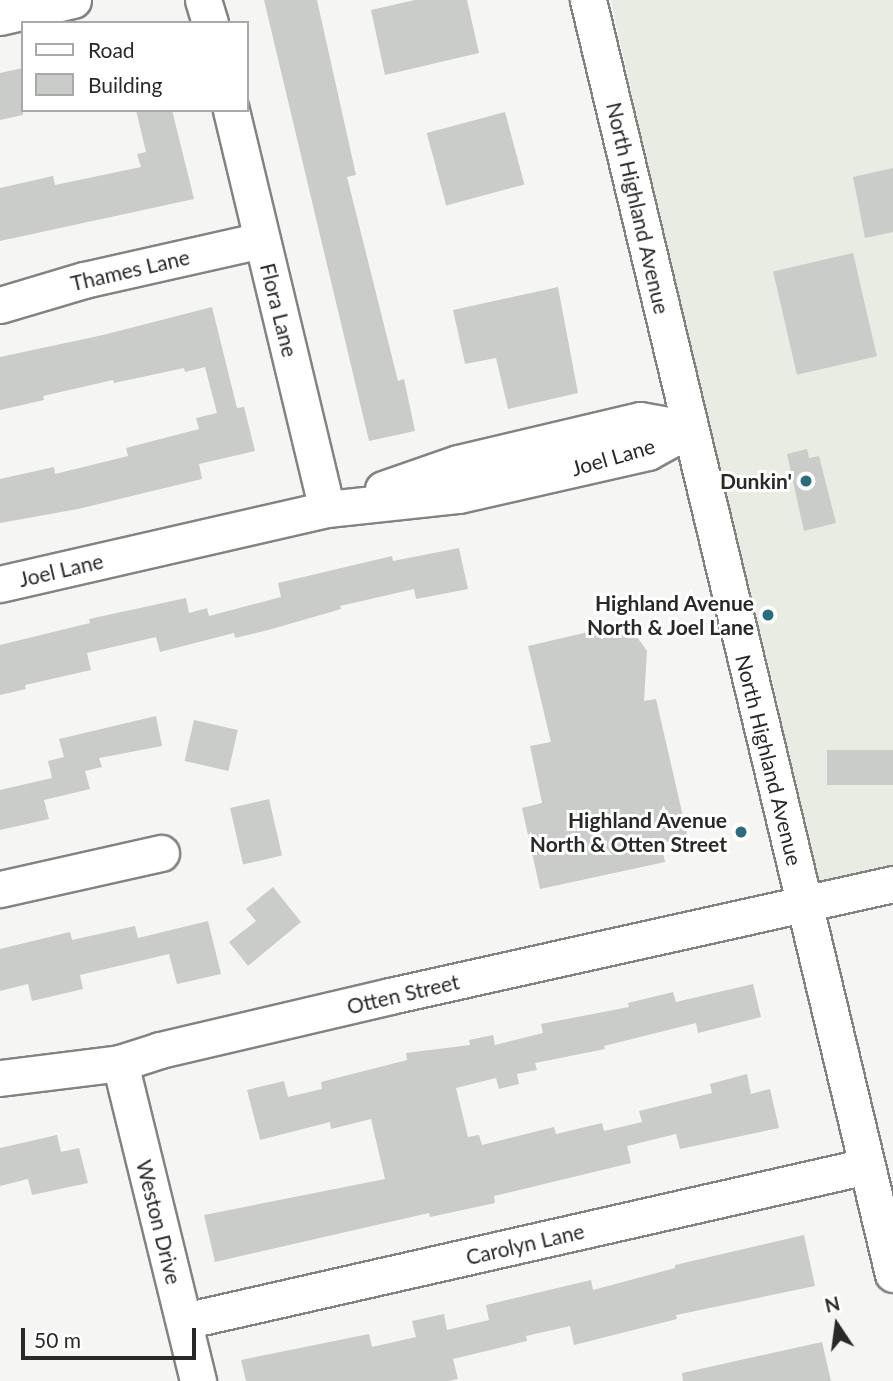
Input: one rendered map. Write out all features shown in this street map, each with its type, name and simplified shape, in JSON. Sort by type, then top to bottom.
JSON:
[{"type":"street","points":[[0,17],[73,0]]},
{"type":"street","points":[[203,0],[209,21]]},
{"type":"street","name":"North Highland Avenue","points":[[588,0],[893,1274]]},
{"type":"street","name":"Flora Lane","points":[[231,112],[327,509]]},
{"type":"street","name":"Thames Lane","points":[[0,305],[84,280],[261,240]]},
{"type":"street","name":"Joel Lane","points":[[0,584],[327,509],[458,495],[648,452],[690,429]]},
{"type":"street","points":[[0,888],[161,853]]},
{"type":"street","name":"Otten Street","points":[[0,1078],[120,1063],[160,1050],[403,993],[893,884]]},
{"type":"street","name":"Weston Drive","points":[[120,1063],[198,1381]]},
{"type":"street","name":"Carolyn Lane","points":[[184,1321],[867,1166]]},
{"type":"shaded area","points":[[611,0],[893,0],[893,871],[817,888],[773,682],[699,402]]},
{"type":"building","points":[[264,0],[317,0],[356,175],[347,177],[398,381],[404,379],[415,431],[369,441]]},
{"type":"building","points":[[415,0],[467,0],[479,53],[385,75],[371,10]]},
{"type":"building","points":[[21,68],[23,115],[0,120],[0,73]]},
{"type":"building","points":[[136,112],[172,112],[194,199],[0,241],[0,188],[53,176],[55,185],[141,167],[137,154],[146,152]]},
{"type":"building","points":[[505,112],[524,184],[446,205],[427,133]]},
{"type":"building","points":[[893,168],[893,232],[865,238],[853,177]]},
{"type":"building","points":[[853,253],[877,356],[797,375],[773,271]]},
{"type":"building","points":[[558,287],[578,393],[508,409],[496,358],[465,364],[453,310]]},
{"type":"building","points":[[212,307],[237,408],[244,407],[255,451],[199,464],[202,479],[78,509],[0,523],[0,479],[54,467],[55,474],[128,456],[126,448],[199,429],[196,418],[217,413],[205,367],[185,372],[184,368],[114,383],[113,380],[43,396],[44,400],[0,410],[0,357],[103,335]]},
{"type":"building","points":[[807,449],[809,458],[819,456],[836,523],[804,531],[787,454]]},
{"type":"building","points":[[459,548],[468,589],[416,599],[414,589],[340,606],[341,609],[272,629],[235,638],[234,633],[160,652],[156,637],[87,653],[91,670],[25,685],[26,689],[0,695],[0,645],[90,623],[89,619],[186,598],[189,613],[207,608],[209,616],[281,597],[278,583],[392,556],[393,561]]},
{"type":"building","points":[[627,623],[647,651],[644,701],[656,699],[688,838],[661,843],[665,862],[540,889],[522,808],[542,803],[530,746],[551,742],[528,646]]},
{"type":"building","points":[[156,716],[162,746],[99,758],[102,767],[85,771],[90,789],[44,800],[49,819],[0,830],[0,790],[52,778],[48,761],[64,757],[59,739]]},
{"type":"building","points":[[194,720],[238,730],[228,771],[185,761]]},
{"type":"building","points":[[827,750],[893,750],[893,785],[827,785]]},
{"type":"building","points":[[269,799],[282,856],[243,865],[230,808]]},
{"type":"building","points":[[273,887],[301,922],[248,966],[229,942],[256,921],[246,909]]},
{"type":"building","points":[[208,921],[221,974],[177,984],[169,954],[80,975],[83,989],[32,1001],[28,984],[0,991],[0,949],[70,932],[72,940],[135,926],[138,938]]},
{"type":"building","points":[[753,984],[761,1017],[698,1033],[696,1023],[604,1046],[605,1049],[535,1063],[537,1070],[517,1074],[519,1084],[499,1089],[496,1078],[456,1088],[468,1137],[479,1135],[482,1145],[554,1127],[556,1134],[602,1123],[604,1131],[642,1122],[639,1111],[712,1093],[710,1084],[747,1074],[751,1094],[770,1089],[779,1128],[680,1149],[676,1134],[627,1146],[631,1163],[494,1196],[495,1203],[430,1217],[429,1213],[215,1262],[204,1215],[385,1179],[371,1119],[331,1129],[330,1122],[260,1140],[247,1090],[284,1081],[288,1097],[322,1089],[321,1082],[407,1060],[406,1053],[470,1045],[469,1040],[493,1035],[495,1045],[543,1033],[541,1024],[629,1007],[628,1003],[673,992],[676,1002]]},
{"type":"building","points":[[57,1135],[61,1152],[79,1148],[88,1183],[32,1195],[28,1179],[0,1186],[0,1148]]},
{"type":"building","points":[[804,1235],[815,1286],[676,1315],[677,1319],[574,1345],[570,1326],[526,1336],[527,1341],[453,1359],[458,1379],[448,1381],[246,1381],[241,1360],[369,1334],[372,1347],[416,1337],[412,1321],[444,1314],[447,1330],[489,1320],[486,1305],[591,1280],[593,1290],[675,1268],[675,1265]]},
{"type":"building","points":[[822,1342],[831,1381],[683,1381],[682,1373]]},
{"type":"place","name":"Dunkin'","points":[[806,481]]},
{"type":"place","name":"Highland Avenue North & Joel Lane","points":[[768,615]]},
{"type":"place","name":"Highland Avenue North & Otten Street","points":[[741,832]]}]
